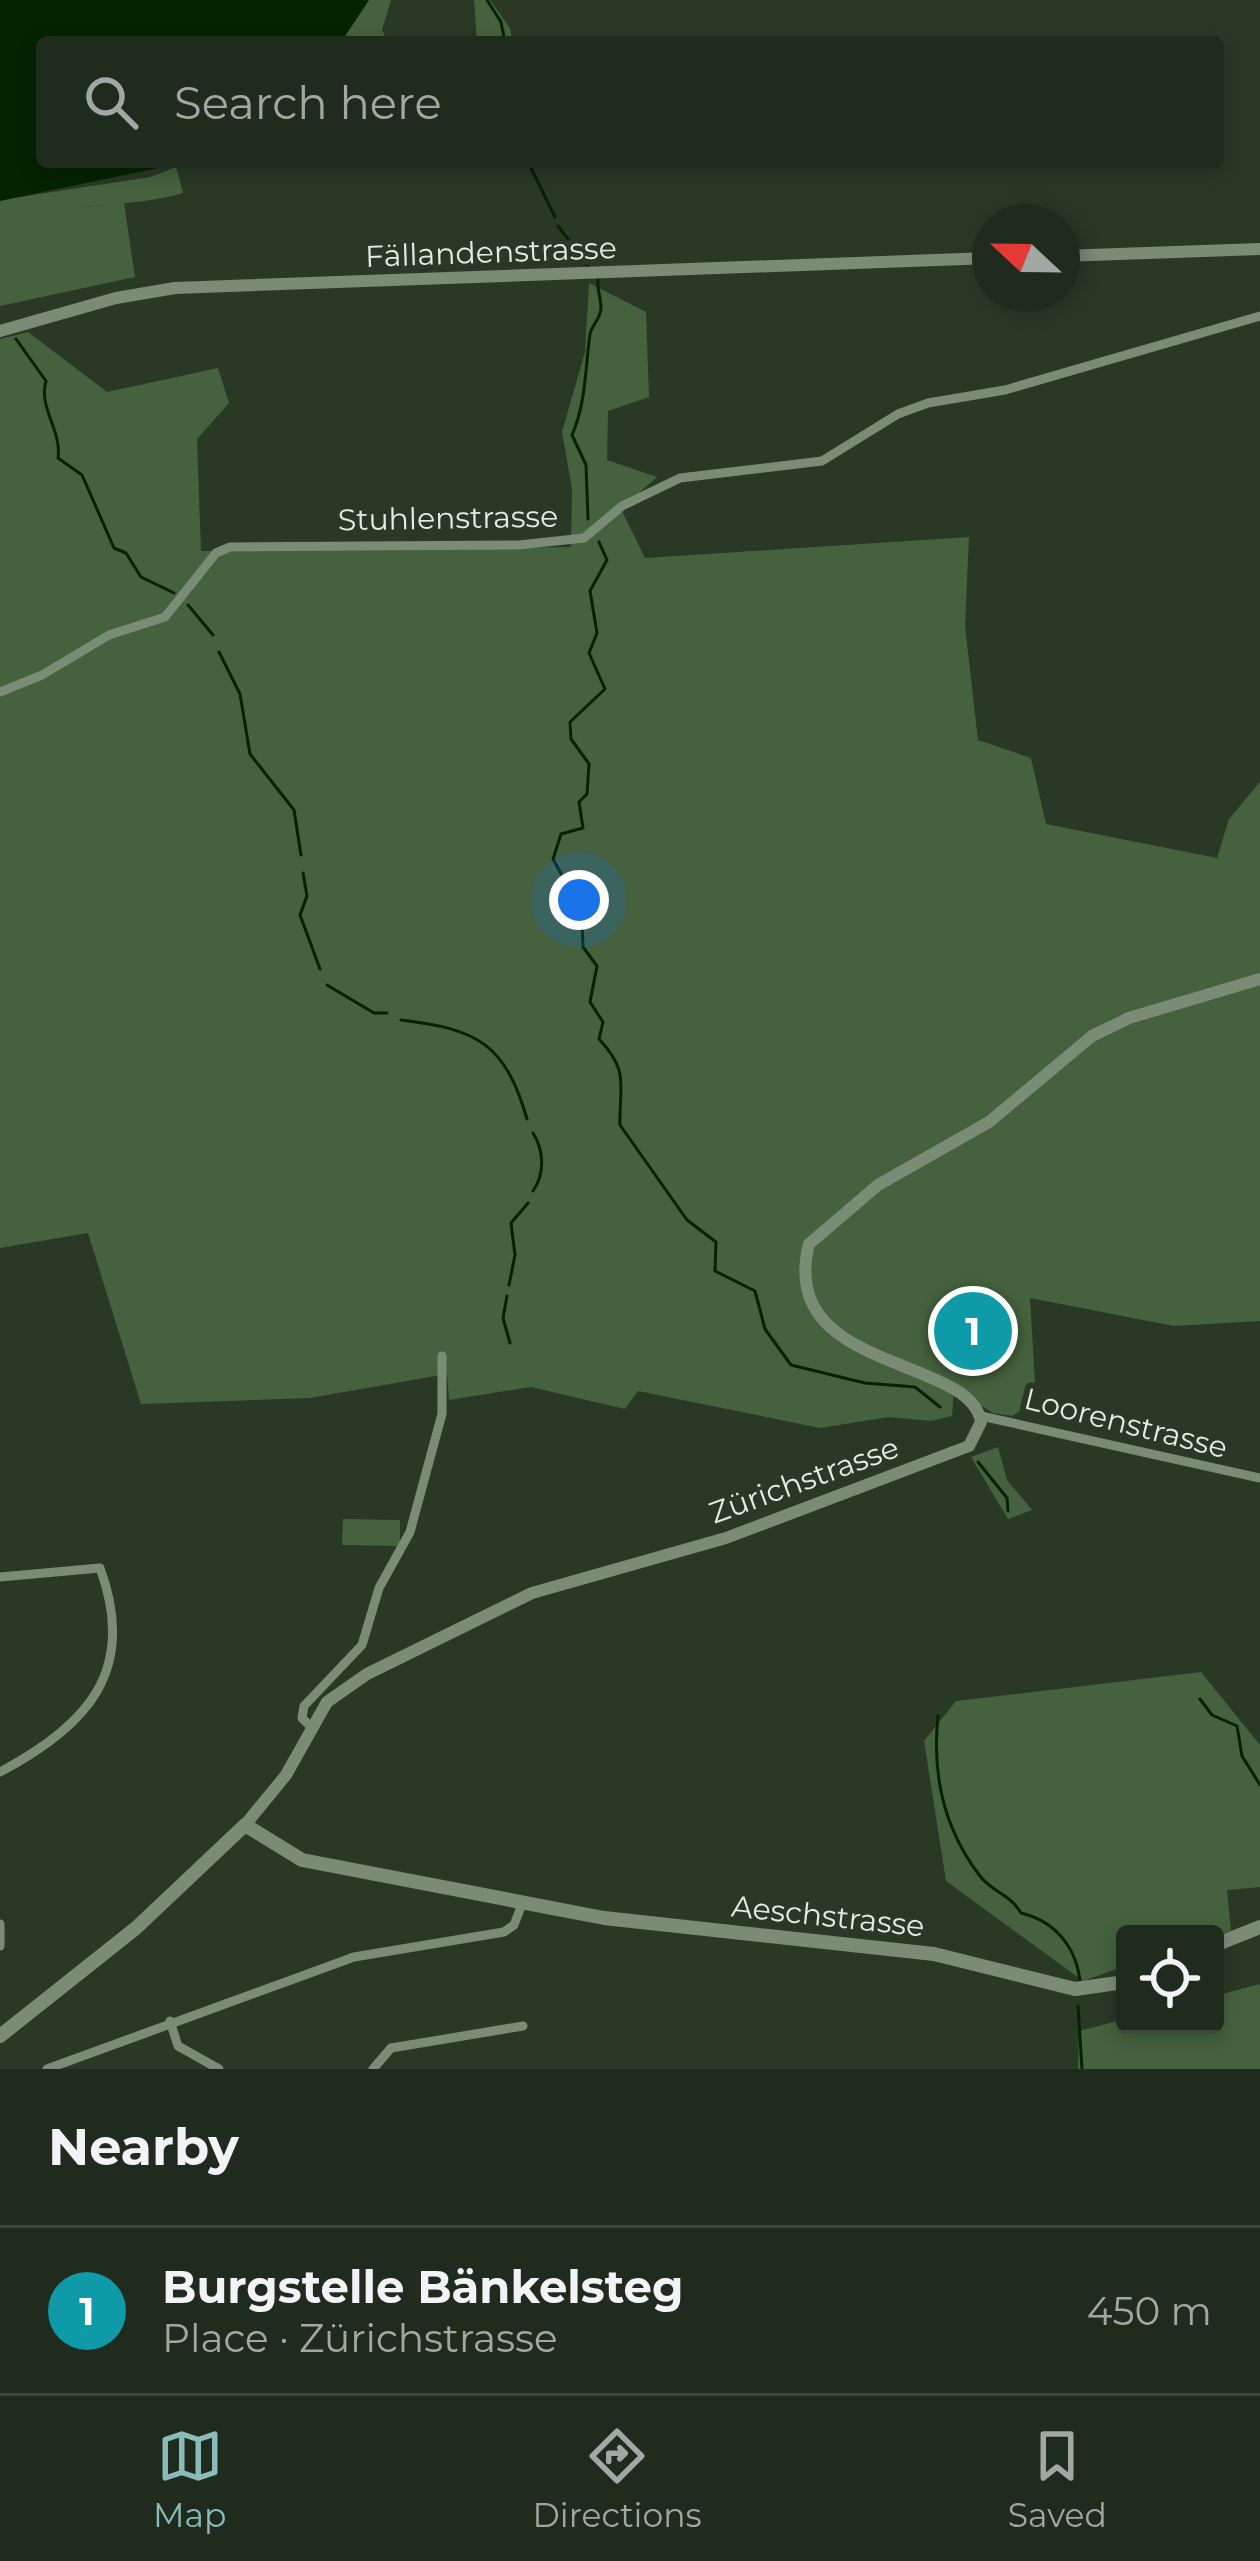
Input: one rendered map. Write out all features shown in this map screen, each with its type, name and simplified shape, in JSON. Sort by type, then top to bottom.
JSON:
[{"type":"main road","name":"Aeschstrasse","points":[[245,1825],[302,1860],[522,1904],[659,1926],[934,1954],[1075,1989],[1116,1983]]},
{"type":"main road","name":"Zürichstrasse","points":[[0,2036],[136,1928],[245,1825]]},
{"type":"main road","points":[[1224,1941],[1260,1927]]},
{"type":"street","points":[[1080,255],[1260,249]]},
{"type":"street","name":"Fällandenstrasse","points":[[0,331],[116,298],[175,288],[972,259]]},
{"type":"street","name":"Stuhlenstrasse","points":[[0,692],[42,675],[109,634],[165,616],[204,566],[230,548],[520,545],[584,538],[622,506],[680,478],[822,461],[898,414],[928,403],[1005,390],[1260,316]]},
{"type":"street","points":[[981,1416],[970,1399],[925,1374],[849,1345],[831,1329],[806,1274],[809,1244],[878,1185],[989,1122],[1092,1036],[1129,1018],[1260,979]]},
{"type":"street","points":[[310,1726],[302,1718],[304,1706],[362,1645],[379,1588],[410,1532],[442,1414],[442,1356]]},
{"type":"street","name":"Loorenstrasse","points":[[981,1416],[1260,1478]]},
{"type":"street","name":"Zürichstrasse","points":[[245,1825],[286,1775],[310,1726],[346,1685],[509,1602],[831,1503],[969,1446],[981,1416]]},
{"type":"street","points":[[0,1577],[100,1568],[112,1640],[100,1689],[67,1732],[2,1766]]},
{"type":"street","points":[[47,2069],[365,1954],[504,1932],[514,1925],[522,1904]]},
{"type":"street","points":[[0,1924],[0,1946]]},
{"type":"street","points":[[170,2021],[178,2045],[219,2069]]},
{"type":"street","points":[[373,2069],[391,2048],[523,2026]]},
{"type":"street","points":[[77,2055],[82,2069]]},
{"type":"shaded area","points":[[0,0],[369,0],[345,36],[36,36],[36,168],[158,168],[0,201]]},
{"type":"shaded area","points":[[369,0],[391,0],[382,30],[385,36],[345,36]]},
{"type":"shaded area","points":[[474,0],[490,0],[512,36],[477,36]]},
{"type":"shaded area","points":[[176,168],[183,193],[124,203],[135,277],[0,306],[0,200],[150,177]]},
{"type":"shaded area","points":[[589,283],[646,312],[649,397],[608,411],[607,460],[657,477],[621,509],[645,558],[969,537],[965,626],[978,740],[1031,758],[1046,824],[1217,858],[1229,819],[1260,782],[1260,1321],[1174,1326],[1030,1298],[1036,1399],[1013,1416],[993,1413],[954,1389],[952,1416],[931,1421],[889,1417],[820,1428],[638,1391],[625,1409],[531,1387],[449,1400],[447,1374],[310,1398],[141,1404],[88,1233],[0,1248],[0,339],[28,332],[107,392],[218,368],[229,403],[197,439],[201,551],[571,547],[572,489],[562,432],[585,352]]},
{"type":"shaded area","points":[[998,1447],[1007,1480],[1032,1510],[1008,1519],[971,1457]]},
{"type":"shaded area","points":[[343,1519],[400,1520],[400,1546],[342,1545]]},
{"type":"shaded area","points":[[1201,1672],[1260,1745],[1260,1887],[1227,1890],[1231,1931],[1224,1933],[1224,1925],[1116,1925],[1116,1969],[1083,1981],[946,1881],[924,1741],[956,1701]]},
{"type":"shaded area","points":[[1260,1984],[1260,2069],[1078,2069],[1079,2031],[1116,2021],[1116,2033],[1224,2033],[1224,1994]]},
{"type":"waterway","points":[[487,0],[504,36]]},
{"type":"waterway","points":[[531,168],[555,217]]},
{"type":"waterway","points":[[558,226],[588,266]]},
{"type":"waterway","points":[[588,519],[586,465],[572,435],[583,398],[590,334],[601,312],[598,280]]},
{"type":"waterway","points":[[16,339],[46,381],[45,400],[58,458],[82,475],[114,548],[126,553],[141,577],[174,593]]},
{"type":"waterway","points":[[566,902],[564,879],[553,859],[561,834],[583,828],[579,802],[587,794],[589,764],[571,739],[570,722],[605,689],[589,653],[597,633],[590,591],[607,560],[599,542]]},
{"type":"waterway","points":[[188,605],[213,635]]},
{"type":"waterway","points":[[219,652],[240,694],[250,754],[294,810],[301,855]]},
{"type":"waterway","points":[[303,873],[307,896],[300,915],[320,969]]},
{"type":"waterway","points":[[582,922],[583,947],[597,966],[590,1002],[603,1022],[599,1039],[621,1079],[620,1125],[687,1220],[716,1242],[715,1271],[755,1291],[765,1329],[791,1365],[865,1383],[915,1387],[940,1407]]},
{"type":"waterway","points":[[327,985],[374,1013],[387,1013]]},
{"type":"waterway","points":[[401,1020],[450,1029],[484,1044],[509,1073],[527,1119]]},
{"type":"waterway","points":[[533,1133],[542,1162],[533,1191]]},
{"type":"waterway","points":[[509,1285],[515,1255],[511,1223],[528,1203]]},
{"type":"waterway","points":[[507,1296],[503,1318],[510,1343]]},
{"type":"waterway","points":[[978,1462],[1007,1498],[1008,1511]]},
{"type":"waterway","points":[[1200,1699],[1212,1715],[1237,1726],[1242,1756],[1260,1785]]},
{"type":"waterway","points":[[938,1716],[943,1799],[967,1858],[1021,1913],[1044,1922],[1062,1937],[1080,1981]]},
{"type":"waterway","points":[[1078,2006],[1082,2069]]},
{"type":"place","name":"Burgstelle Bänkelsteg","points":[[973,1331]]}]
